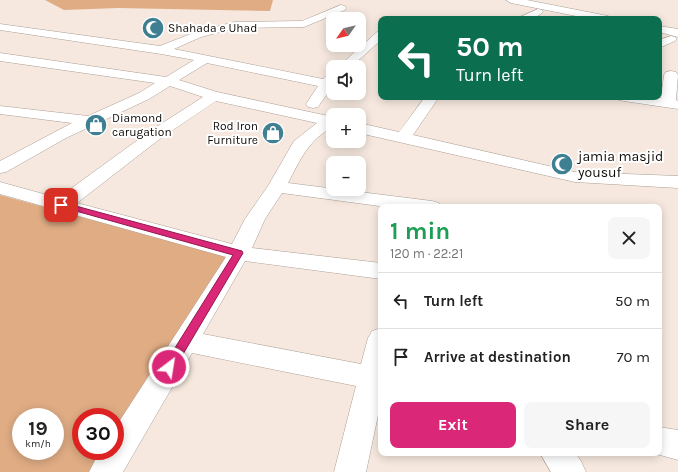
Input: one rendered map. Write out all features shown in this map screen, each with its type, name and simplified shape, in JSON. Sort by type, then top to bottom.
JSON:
[{"type":"highway","points":[[511,0],[593,16]]},
{"type":"highway","points":[[662,30],[674,36]]},
{"type":"street","points":[[161,50],[197,35],[234,25],[304,24],[342,8]]},
{"type":"street","points":[[530,16],[538,12]]},
{"type":"street","points":[[0,27],[161,50],[205,60],[326,82]]},
{"type":"street","points":[[0,65],[6,57],[35,47],[58,35]]},
{"type":"street","points":[[662,42],[674,36]]},
{"type":"street","points":[[352,60],[378,37]]},
{"type":"street","points":[[364,60],[378,47]]},
{"type":"street","points":[[6,57],[168,81],[214,96],[326,121]]},
{"type":"street","points":[[5,162],[144,96],[205,60]]},
{"type":"street","points":[[645,100],[673,104],[669,75]]},
{"type":"street","points":[[61,205],[181,116],[214,96]]},
{"type":"street","points":[[403,138],[430,100]]},
{"type":"street","points":[[0,110],[91,121]]},
{"type":"street","points":[[105,472],[238,253],[255,219],[277,187],[300,144],[320,127],[326,124]]},
{"type":"street","points":[[366,130],[575,177],[676,184]]},
{"type":"street","points":[[277,187],[404,204]]},
{"type":"street","points":[[0,188],[238,253],[378,271]]},
{"type":"street","points":[[185,341],[376,379]]},
{"type":"street","points":[[350,472],[376,379],[378,363]]},
{"type":"street","points":[[662,442],[678,445]]},
{"type":"street","points":[[558,456],[570,472]]},
{"type":"shaded area","points":[[45,0],[273,0],[270,11],[118,8],[64,10]]},
{"type":"shaded area","points":[[0,195],[233,258],[124,422],[124,408],[72,408],[72,460],[99,460],[91,472],[0,472]]},
{"type":"place","name":"Shahada e Uhad","points":[[153,28]]},
{"type":"place","name":"Diamond carugation","points":[[96,125]]},
{"type":"place","name":"Rod Iron Furniture","points":[[273,133]]},
{"type":"place","name":"jamia masjid yousuf","points":[[562,164]]},
{"type":"route","points":[[61,205],[238,253],[169,367]]}]
